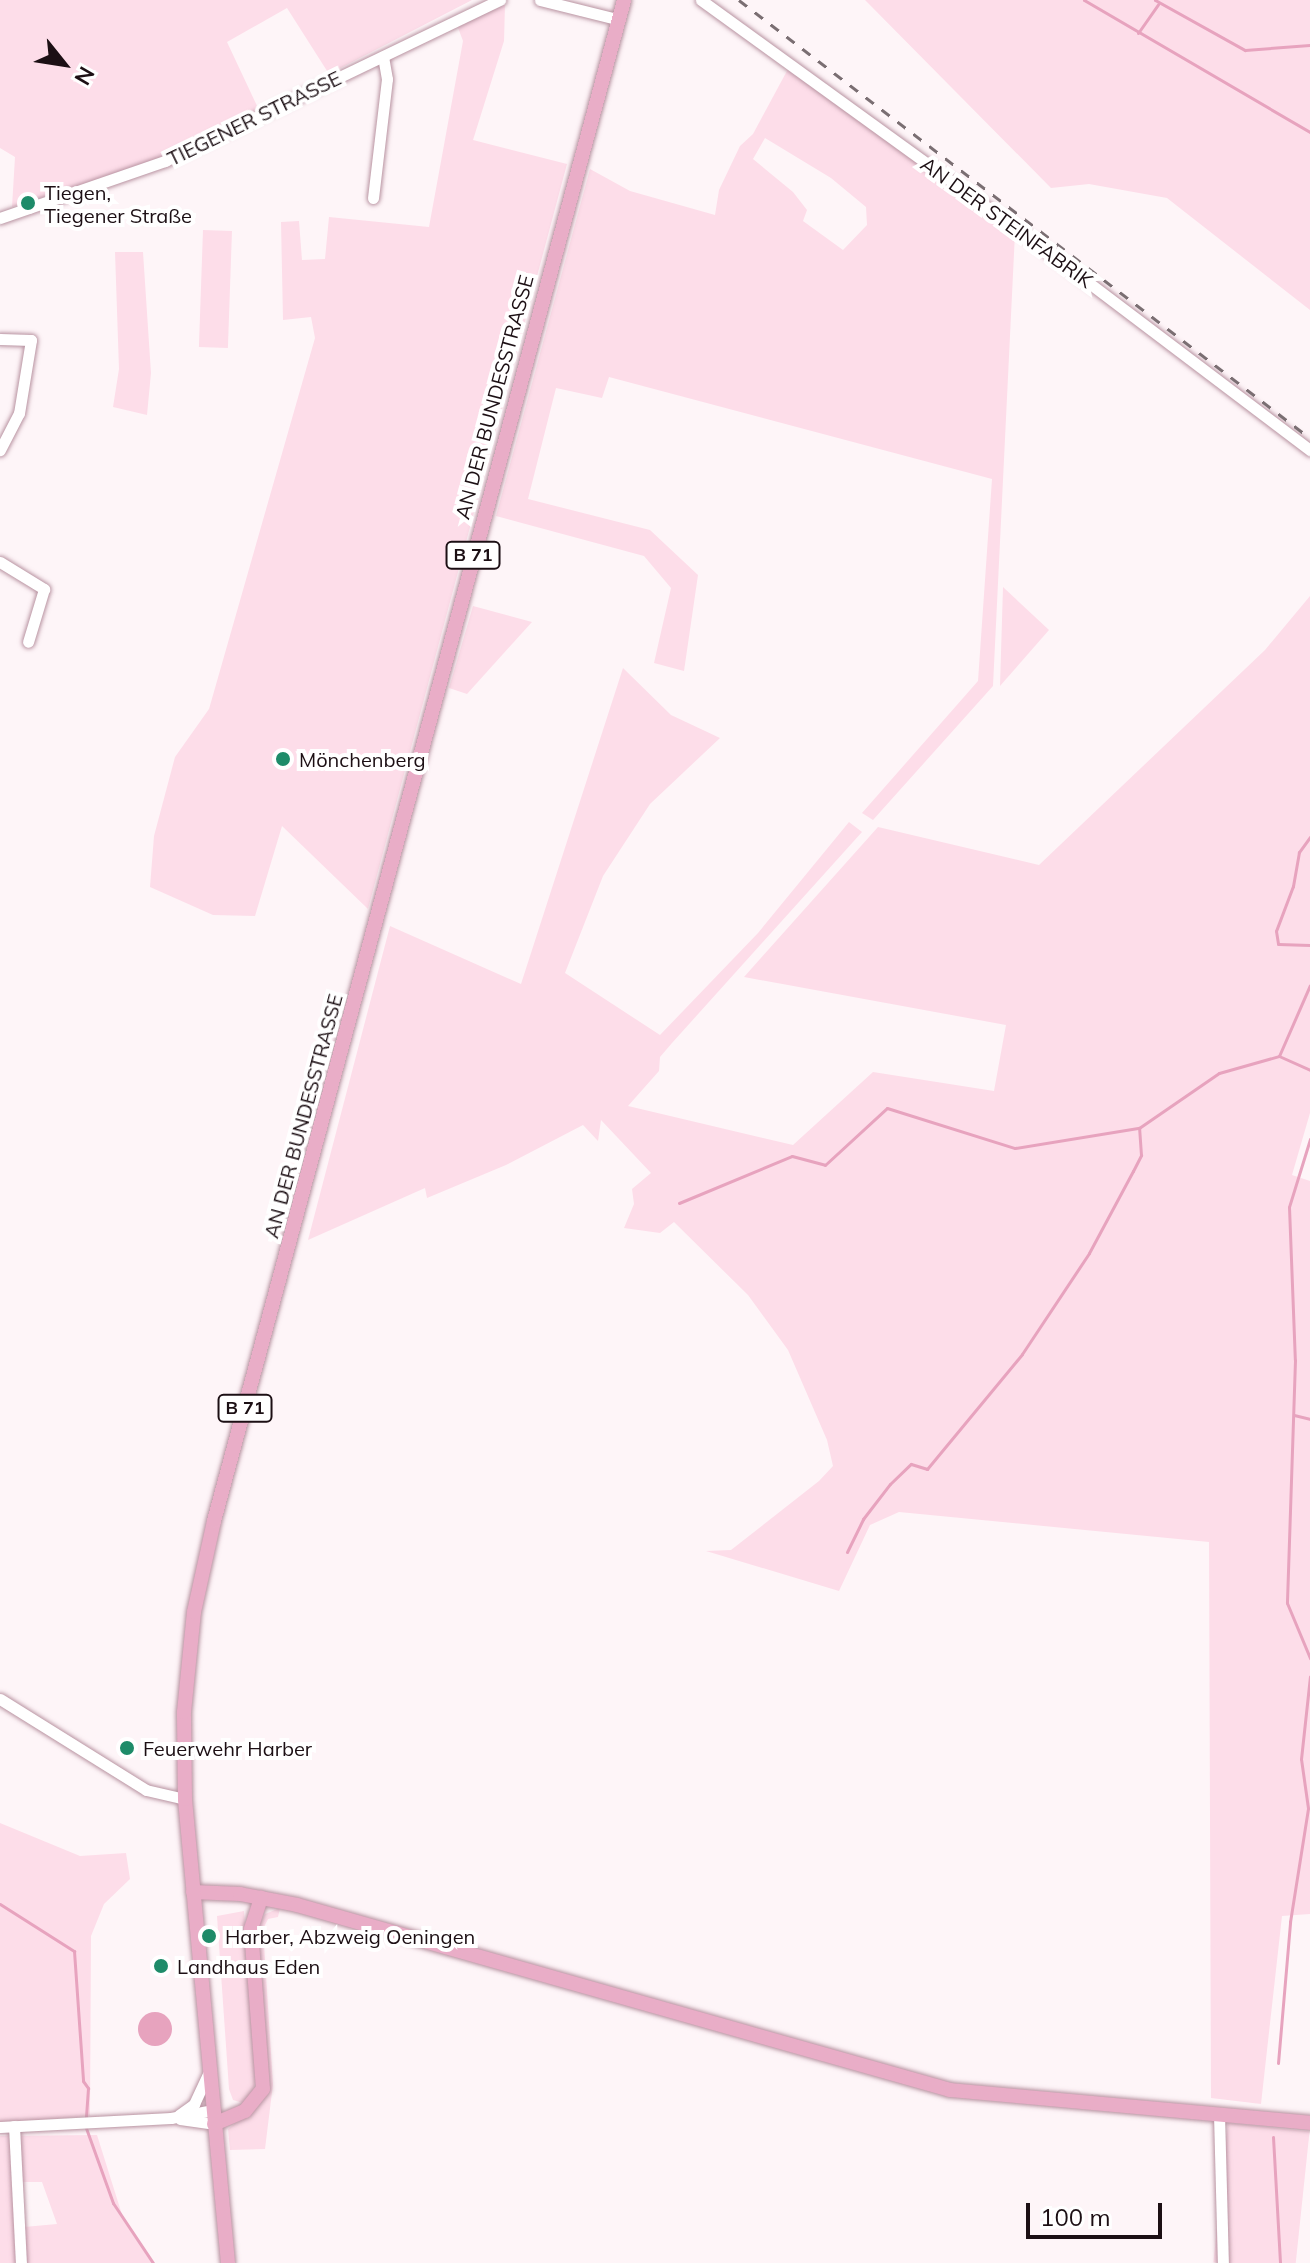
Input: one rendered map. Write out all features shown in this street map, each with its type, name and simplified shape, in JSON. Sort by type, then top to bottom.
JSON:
[{"type":"main road","name":"AN DER BUNDESSTRASSE","points":[[228,2263],[185,1799],[187,1664],[214,1521],[624,0]]},
{"type":"main road","points":[[193,1892],[261,1898],[924,2084],[1310,2123]]},
{"type":"main road","points":[[214,2117],[245,2111],[263,2089],[251,1929],[261,1898]]},
{"type":"street","name":"TIEGENER STRASSE","points":[[0,218],[128,177],[500,0]]},
{"type":"street","points":[[540,0],[617,19]]},
{"type":"street","name":"AN DER STEINFABRIK","points":[[701,0],[1019,230],[1310,450]]},
{"type":"street","points":[[373,198],[387,79],[383,56]]},
{"type":"street","points":[[0,339],[31,340],[19,413],[0,450]]},
{"type":"street","points":[[0,562],[44,589],[28,642]]},
{"type":"street","points":[[0,1699],[146,1790],[185,1799]]},
{"type":"street","points":[[171,2118],[194,2104],[209,2072]]},
{"type":"street","points":[[1219,2114],[1223,2263]]},
{"type":"street","points":[[0,2127],[214,2117]]},
{"type":"street","points":[[14,2126],[21,2263]]},
{"type":"shaded area","points":[[0,0],[472,0],[329,74],[287,8],[227,42],[259,110],[146,164],[12,207],[15,157],[0,148]]},
{"type":"shaded area","points":[[865,0],[1310,0],[1310,310],[1167,198],[1089,184],[1051,188]]},
{"type":"shaded area","points":[[505,5],[504,41],[473,140],[567,164],[368,909],[282,826],[255,916],[213,915],[150,887],[154,836],[175,757],[209,709],[315,338],[311,317],[283,320],[281,222],[299,221],[302,260],[325,259],[329,217],[429,227],[463,41],[457,25]]},
{"type":"shaded area","points":[[788,69],[1015,233],[993,686],[873,820],[862,813],[978,681],[992,479],[609,377],[602,398],[556,388],[528,499],[650,530],[698,575],[684,671],[654,663],[671,588],[644,556],[496,516],[590,169],[630,191],[715,215],[719,190],[740,146],[753,134]],"holes":[[[765,138],[831,178],[866,207],[867,225],[843,250],[803,221],[807,210],[793,192],[753,159]]]},
{"type":"shaded area","points":[[203,230],[232,231],[228,348],[199,347]]},
{"type":"shaded area","points":[[115,252],[143,252],[151,373],[147,415],[113,407],[119,369]]},
{"type":"shaded area","points":[[1003,587],[1049,630],[1000,686]]},
{"type":"shaded area","points":[[1310,596],[1310,1113],[1292,1175],[1310,1181],[1310,1914],[1282,1916],[1261,2104],[1211,2098],[1209,1542],[899,1512],[870,1525],[839,1591],[706,1551],[731,1550],[819,1481],[833,1466],[827,1440],[788,1350],[748,1295],[674,1222],[660,1233],[624,1228],[634,1204],[632,1189],[651,1173],[601,1120],[598,1141],[583,1125],[506,1165],[427,1198],[425,1188],[308,1240],[390,926],[521,984],[623,668],[671,715],[720,738],[650,804],[603,876],[565,973],[660,1035],[758,933],[849,822],[862,832],[660,1057],[659,1071],[628,1106],[793,1145],[873,1072],[994,1091],[1006,1025],[744,977],[878,827],[1039,865],[1265,650]]},
{"type":"shaded area","points":[[473,606],[532,622],[467,694],[449,688]]},
{"type":"shaded area","points":[[0,1823],[80,1856],[126,1853],[130,1879],[104,1904],[91,1936],[90,2116],[0,2123]]},
{"type":"shaded area","points":[[280,1908],[278,1917],[268,1919],[263,1929],[273,2084],[265,2149],[230,2150],[228,2129],[258,2106],[267,2089],[255,1932],[265,1914]]},
{"type":"shaded area","points":[[244,1911],[256,2078],[252,2094],[243,2103],[233,2100],[229,2089],[217,1916]]},
{"type":"shaded area","points":[[155,2012],[167,2017],[172,2029],[167,2041],[155,2046],[143,2041],[138,2029],[143,2017]]},
{"type":"shaded area","points":[[1228,2123],[1310,2132],[1296,2263],[1213,2262]]},
{"type":"shaded area","points":[[97,2135],[124,2221],[154,2263],[0,2263],[0,2136]],"holes":[[[21,2182],[42,2182],[57,2224],[24,2227]]]},
{"type":"waterway","points":[[1084,0],[1310,132]]},
{"type":"waterway","points":[[1155,0],[1245,50],[1310,45]]},
{"type":"waterway","points":[[1138,33],[1158,4]]},
{"type":"waterway","points":[[1310,837],[1299,852],[1293,886],[1276,931],[1278,944],[1310,945]]},
{"type":"waterway","points":[[1279,1056],[1310,985]]},
{"type":"waterway","points":[[679,1203],[792,1156],[825,1165],[887,1108],[1015,1148],[1139,1128],[1219,1073],[1279,1056],[1310,1070]]},
{"type":"waterway","points":[[847,1552],[863,1519],[890,1484],[911,1464],[927,1469],[1022,1354],[1089,1253],[1133,1171],[1141,1155],[1139,1128]]},
{"type":"waterway","points":[[1310,1139],[1289,1207],[1295,1360],[1287,1603],[1310,1658]]},
{"type":"waterway","points":[[1294,1415],[1310,1419]]},
{"type":"waterway","points":[[1278,2063],[1290,1922],[1308,1808],[1301,1759],[1310,1676]]},
{"type":"waterway","points":[[0,1904],[74,1951],[83,2081],[88,2088],[86,2120]]},
{"type":"waterway","points":[[86,2128],[113,2203],[153,2263]]},
{"type":"waterway","points":[[1273,2137],[1280,2263]]},
{"type":"railway","points":[[739,0],[1310,438]]},
{"type":"place","name":"Tiegen, Tiegener Straße","points":[[28,203]]},
{"type":"place","name":"Mönchenberg","points":[[283,759]]},
{"type":"place","name":"Feuerwehr Harber","points":[[127,1748]]},
{"type":"place","name":"Harber, Abzweig Oeningen","points":[[209,1936]]},
{"type":"place","name":"Landhaus Eden","points":[[161,1966]]}]
